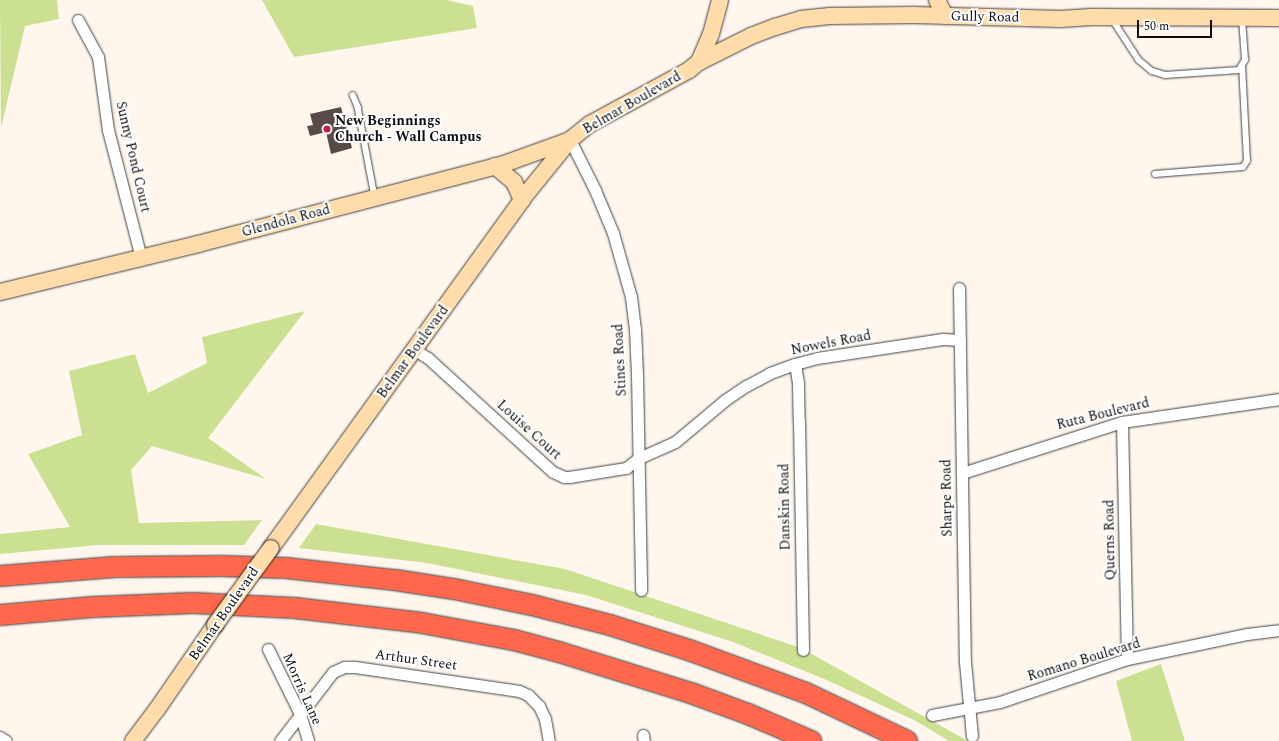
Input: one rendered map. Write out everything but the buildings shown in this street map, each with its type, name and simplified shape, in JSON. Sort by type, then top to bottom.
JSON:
[{"type":"highway","points":[[0,576],[115,568],[228,566],[302,570],[395,580],[454,590],[532,605],[610,625],[689,650],[806,693],[907,741]]},
{"type":"highway","points":[[0,615],[93,607],[193,604],[295,608],[422,623],[514,640],[558,652],[691,693],[748,714],[812,741]]},
{"type":"street","points":[[699,62],[711,34],[720,0]]},
{"type":"street","points":[[937,0],[945,16]]},
{"type":"street","name":"Gully Road","points":[[699,62],[751,36],[801,19],[830,16],[945,16],[1061,19],[1111,17],[1279,18]]},
{"type":"street","name":"Sunny Pond Court","points":[[78,20],[98,57],[108,130],[141,258]]},
{"type":"street","name":"Belmar Boulevard","points":[[133,741],[522,200],[570,140],[590,124],[689,70],[699,62]]},
{"type":"street","name":"Glendola Road","points":[[0,292],[141,258],[375,198],[495,166],[570,140]]},
{"type":"street","name":"Stines Road","points":[[570,140],[595,190],[613,233],[631,297],[635,329],[637,375],[642,590]]},
{"type":"street","points":[[495,166],[514,182],[522,200]]},
{"type":"street","name":"Sharpe Road","points":[[959,288],[965,662],[972,736]]},
{"type":"street","name":"Nowels Road","points":[[639,458],[675,442],[725,400],[746,386],[770,373],[817,358],[936,341],[960,340]]},
{"type":"street","name":"Louise Court","points":[[415,350],[428,358],[558,475],[569,477],[626,468],[639,458]]},
{"type":"street","name":"Danskin Road","points":[[795,364],[798,382],[803,650]]},
{"type":"street","name":"Ruta Boulevard","points":[[962,473],[1122,422],[1279,399]]},
{"type":"street","name":"Querns Road","points":[[1122,422],[1127,659]]},
{"type":"street","name":"Romano Boulevard","points":[[932,715],[1000,702],[1127,659],[1248,634],[1279,630]]},
{"type":"street","name":"Morris Lane","points":[[268,649],[300,714],[308,741]]},
{"type":"street","name":"Arthur Street","points":[[280,741],[333,672],[344,667],[355,667],[520,691],[528,695],[540,706],[545,719],[549,741]]},
{"type":"street","points":[[0,737],[6,741]]},
{"type":"lane","points":[[1111,17],[1139,60],[1152,71],[1165,75],[1236,72],[1242,68]]},
{"type":"lane","points":[[1155,174],[1243,167],[1247,161],[1242,68],[1245,60],[1242,18]]},
{"type":"lane","points":[[352,94],[358,107],[375,198]]},
{"type":"green space","points":[[0,0],[57,0],[59,19],[25,26],[1,128]]},
{"type":"green space","points":[[262,0],[447,0],[473,6],[477,28],[294,57]]},
{"type":"green space","points":[[305,311],[208,438],[266,479],[152,446],[131,470],[139,523],[262,520],[244,545],[98,545],[0,554],[0,534],[70,527],[28,454],[82,435],[69,371],[135,354],[148,393],[207,363],[202,337]]},
{"type":"green space","points":[[316,524],[565,569],[801,648],[968,741],[949,741],[916,721],[822,678],[733,642],[586,595],[427,563],[299,548]]},
{"type":"green space","points":[[1161,664],[1185,741],[1132,741],[1116,681]]},
{"type":"place","name":"New Beginnings Church - Wall Campus","points":[[327,129]]}]
